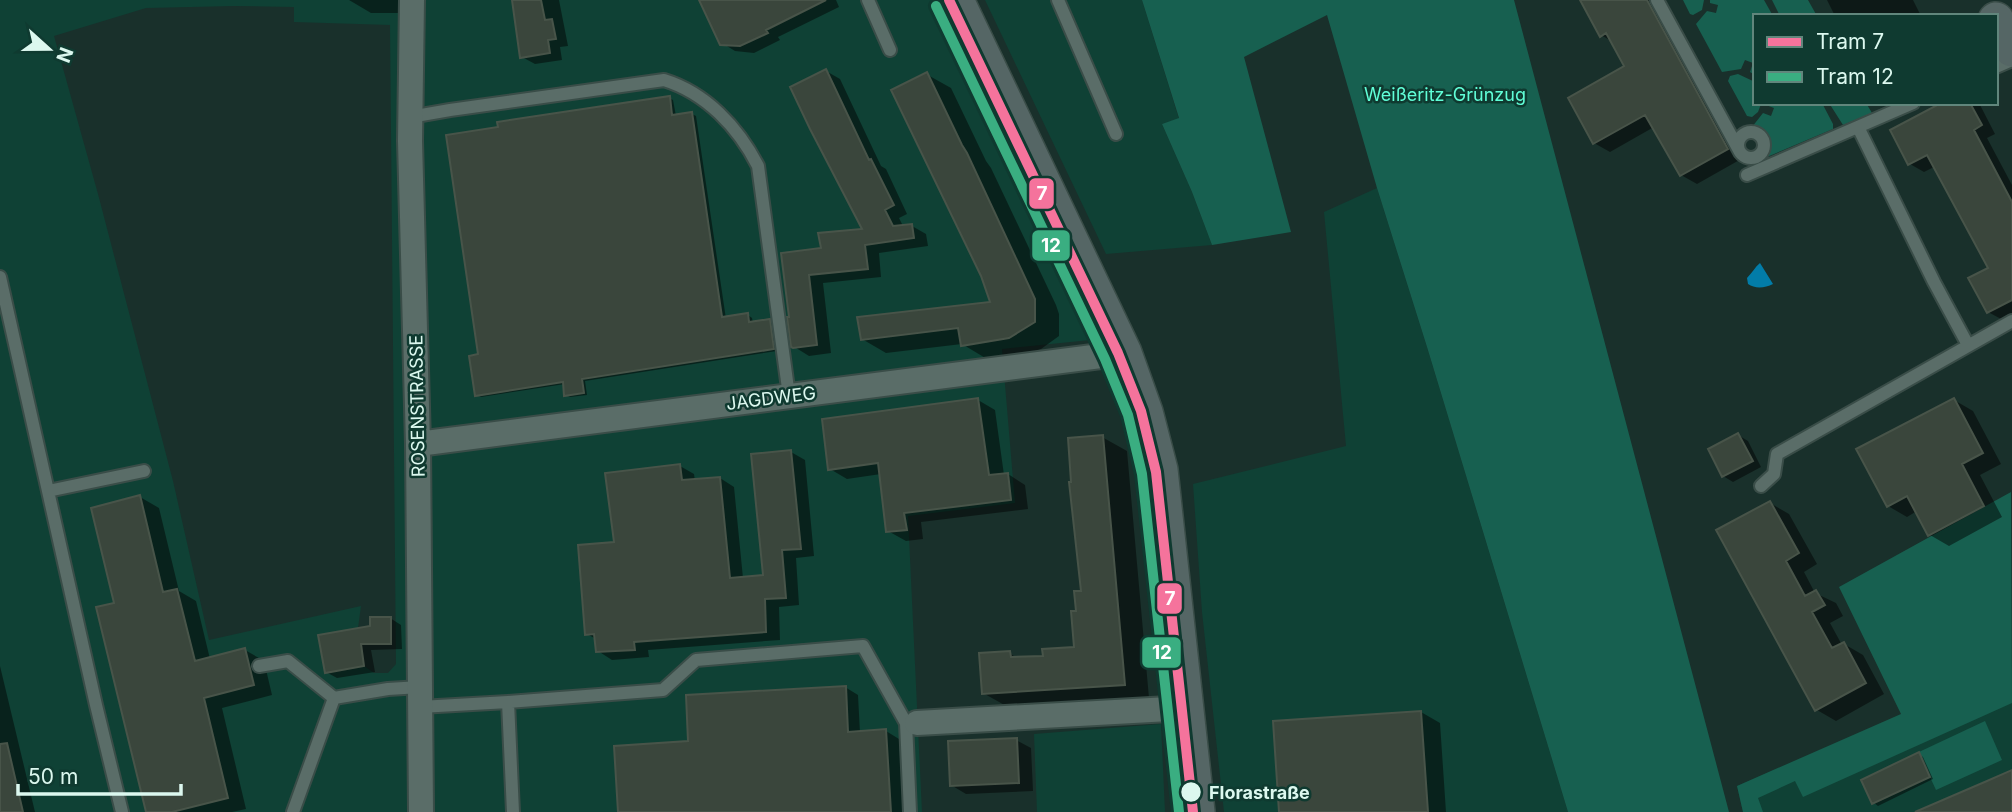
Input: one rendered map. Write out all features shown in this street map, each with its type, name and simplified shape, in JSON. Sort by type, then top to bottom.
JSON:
[{"type":"street","name":"ROSENSTRASSE","points":[[412,0],[410,117],[418,444],[421,812]]},
{"type":"street","points":[[956,0],[1124,353],[1145,412],[1160,470],[1197,812]]},
{"type":"street","points":[[1998,23],[2012,49]]},
{"type":"street","name":"JAGDWEG","points":[[418,444],[1124,353]]},
{"type":"street","points":[[912,723],[1187,708]]},
{"type":"lane","points":[[868,0],[890,50]]},
{"type":"lane","points":[[1058,0],[1116,134]]},
{"type":"lane","points":[[1657,0],[1740,152],[1758,163]]},
{"type":"lane","points":[[410,117],[664,80],[681,85],[703,99],[727,120],[747,144],[758,166],[789,396]]},
{"type":"lane","points":[[1747,175],[1758,163],[1858,127],[1908,105]]},
{"type":"lane","points":[[1858,127],[1968,345]]},
{"type":"lane","points":[[1740,152],[1742,136],[1756,134],[1762,139],[1764,148],[1758,163]]},
{"type":"lane","points":[[0,277],[122,812]]},
{"type":"lane","points":[[1761,486],[1774,474],[1777,454],[2012,320]]},
{"type":"lane","points":[[48,491],[145,471]]},
{"type":"lane","points":[[259,666],[288,661],[334,698],[388,689],[420,697],[508,702],[663,690],[696,660],[863,646],[912,723],[910,812]]},
{"type":"lane","points":[[293,812],[334,698]]},
{"type":"lane","points":[[508,702],[513,812]]},
{"type":"shaded area","points":[[0,0],[942,0],[1100,339],[1002,349],[1015,503],[908,516],[922,812],[0,812]],"holes":[[[294,7],[294,22],[390,25],[396,664],[388,673],[374,673],[364,666],[358,628],[361,606],[209,640],[173,481],[54,36],[146,8]]]},
{"type":"shaded area","points":[[985,0],[1142,0],[1179,119],[1162,124],[1212,245],[1106,254]]},
{"type":"shaded area","points":[[1377,188],[1568,812],[1224,812],[1202,612],[1193,484],[1346,446],[1324,212]]},
{"type":"shaded area","points":[[2012,668],[2012,812],[1743,812],[1737,786]]},
{"type":"shaded area","points":[[1161,724],[1165,812],[1037,812],[1034,734]]},
{"type":"green space","name":"Weißeritz-Grünzug","points":[[1142,0],[1514,0],[1729,812],[1568,812],[1377,188],[1327,15],[1244,57],[1291,232],[1212,245],[1162,124],[1179,118]]},
{"type":"green space","points":[[1683,0],[1704,0],[1702,10],[1690,14]]},
{"type":"green space","points":[[1710,0],[1764,0],[1772,14],[1753,14],[1753,63],[1745,60],[1741,69],[1722,72],[1696,24],[1707,11],[1716,13],[1718,5],[1710,3]]},
{"type":"green space","points":[[1772,0],[1808,0],[1816,14],[1779,14]]},
{"type":"green space","points":[[1738,74],[1753,81],[1753,105],[1761,105],[1752,117],[1747,116],[1728,81],[1730,76]]},
{"type":"green space","points":[[1766,105],[1823,105],[1833,129],[1767,157],[1765,136],[1752,127],[1763,113],[1771,116],[1774,108]]},
{"type":"green space","points":[[1830,105],[1867,105],[1872,113],[1843,125]]},
{"type":"green space","points":[[2011,492],[2012,703],[1803,797],[1795,781],[1758,798],[1763,812],[1743,812],[1737,786],[1901,714],[1839,587]]},
{"type":"green space","points":[[1985,721],[2002,760],[1936,790],[1930,777],[1915,784],[1904,759]]},
{"type":"water","points":[[1760,263],[1773,284],[1754,287],[1748,284],[1747,278]]},
{"type":"building","points":[[512,0],[541,0],[545,20],[552,19],[556,39],[548,40],[550,53],[520,58]]},
{"type":"building","points":[[699,0],[826,0],[740,46],[720,45]]},
{"type":"building","points":[[1580,0],[1647,0],[1728,149],[1680,176],[1645,115],[1593,144],[1568,98],[1624,66],[1606,33],[1600,37]]},
{"type":"building","points":[[826,69],[869,160],[871,159],[894,205],[885,210],[893,226],[912,224],[914,238],[865,245],[868,269],[809,275],[817,345],[793,348],[781,253],[821,248],[818,233],[862,229],[790,87]]},
{"type":"building","points":[[927,72],[1035,299],[1035,322],[1009,338],[961,346],[958,328],[861,340],[857,317],[990,302],[981,276],[891,90]]},
{"type":"building","points":[[670,96],[672,115],[692,112],[722,317],[748,313],[749,322],[770,319],[774,349],[582,379],[584,393],[564,396],[563,382],[475,396],[469,356],[478,354],[446,135],[498,127],[497,122]]},
{"type":"building","points":[[1937,105],[1971,105],[1982,125],[1974,130],[2012,202],[2012,300],[1987,313],[1968,278],[1988,268],[1927,155],[1908,165],[1890,130]]},
{"type":"building","points":[[978,398],[989,475],[1008,473],[1011,500],[904,513],[907,530],[886,532],[878,463],[828,470],[822,419]]},
{"type":"building","points":[[1954,398],[1983,453],[1962,464],[1984,506],[1928,536],[1907,496],[1887,507],[1856,449]]},
{"type":"building","points":[[1738,433],[1753,461],[1722,477],[1708,449]]},
{"type":"building","points":[[1103,435],[1125,685],[982,694],[979,653],[1010,651],[1011,657],[1043,656],[1042,649],[1074,647],[1071,611],[1076,611],[1074,591],[1081,591],[1069,482],[1068,438]]},
{"type":"building","points":[[791,450],[801,549],[782,550],[786,598],[765,599],[766,632],[634,642],[635,650],[596,652],[594,634],[585,635],[578,545],[614,542],[605,473],[680,464],[682,480],[720,477],[730,578],[763,575],[751,454]]},
{"type":"building","points":[[140,495],[163,592],[177,589],[195,661],[245,648],[254,685],[204,698],[228,798],[172,812],[146,812],[96,607],[114,603],[91,508]]},
{"type":"building","points":[[1770,501],[1799,553],[1786,561],[1805,596],[1816,590],[1825,605],[1812,612],[1832,648],[1844,642],[1866,683],[1815,711],[1716,530]]},
{"type":"building","points":[[370,617],[391,617],[391,644],[361,644],[364,666],[325,673],[318,635],[370,626]]},
{"type":"building","points":[[846,686],[848,732],[886,729],[891,812],[618,812],[614,746],[688,741],[686,695]]},
{"type":"building","points":[[1421,711],[1428,812],[1279,812],[1273,721]]},
{"type":"building","points":[[1017,738],[1019,783],[950,786],[948,741]]},
{"type":"building","points":[[7,743],[23,812],[0,812],[0,744]]},
{"type":"building","points":[[1919,752],[1930,777],[1872,804],[1861,780]]},
{"type":"building","points":[[2012,770],[2012,812],[1915,812],[1987,781]]},
{"type":"tram line","name":"7","points":[[949,0],[1118,353],[1141,411],[1156,472],[1193,812]]},
{"type":"tram line","name":"12","points":[[936,6],[1105,359],[1128,415],[1142,474],[1179,812]]},
{"type":"place","name":"Florastraße","points":[[1191,792]]}]
